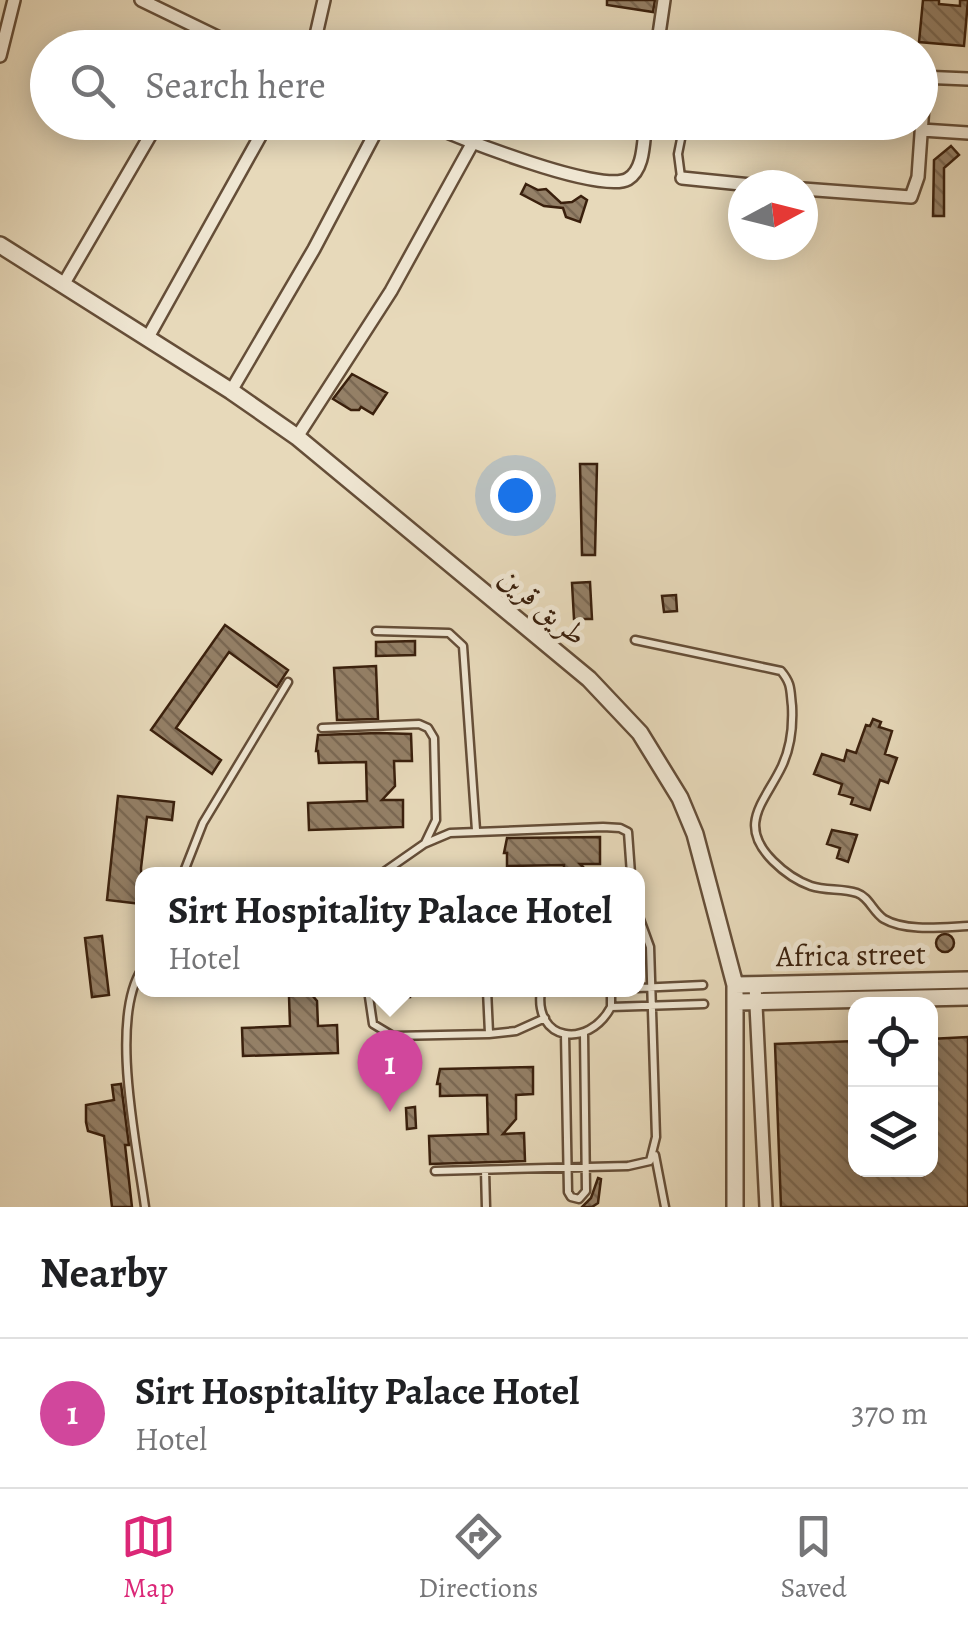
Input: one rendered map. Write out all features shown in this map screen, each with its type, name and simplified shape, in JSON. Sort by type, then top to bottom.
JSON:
[{"type":"street","points":[[0,56],[14,0]]},
{"type":"street","points":[[141,0],[201,30]]},
{"type":"street","points":[[318,30],[324,0]]},
{"type":"street","points":[[660,30],[664,0]]},
{"type":"street","points":[[938,78],[968,79]]},
{"type":"street","points":[[938,131],[968,133]]},
{"type":"street","points":[[63,285],[148,140]]},
{"type":"street","points":[[147,339],[258,140]]},
{"type":"street","points":[[230,391],[371,140]]},
{"type":"street","points":[[463,140],[527,163],[620,182],[639,170],[643,140]]},
{"type":"street","points":[[818,191],[911,197],[916,188],[921,140]]},
{"type":"street","points":[[297,437],[392,291],[472,144]]},
{"type":"street","points":[[682,178],[728,183]]},
{"type":"street","name":"طريق قرين","points":[[0,246],[297,437],[588,679],[640,733],[680,798],[695,834],[736,993],[735,1207]]},
{"type":"street","name":"Africa street","points":[[756,993],[968,980]]},
{"type":"street","name":"Africa street","points":[[736,993],[968,997]]},
{"type":"street","points":[[756,993],[766,1207]]},
{"type":"lane","points":[[681,140],[678,171],[682,178]]},
{"type":"lane","points":[[376,632],[448,633],[463,646],[476,830]]},
{"type":"lane","points":[[636,640],[781,671],[792,684],[789,744],[784,762],[760,801],[755,830],[761,849],[778,866],[808,885],[864,897],[887,920],[907,925],[968,926]]},
{"type":"lane","points":[[185,867],[203,823],[288,682]]},
{"type":"lane","points":[[322,728],[419,724],[428,728],[434,738],[436,820],[424,844]]},
{"type":"lane","points":[[391,867],[424,844],[450,833],[620,828],[628,832],[632,867]]},
{"type":"lane","points":[[645,933],[650,946],[654,1154],[665,1207]]},
{"type":"lane","points":[[135,982],[127,1007],[127,1060],[144,1207]]},
{"type":"lane","points":[[645,987],[703,985]]},
{"type":"lane","points":[[369,997],[370,1017],[384,1034],[488,1034],[516,1031],[545,1018]]},
{"type":"lane","points":[[488,997],[488,1034]]},
{"type":"lane","points":[[540,997],[545,1018],[565,1034],[584,1034],[595,1028],[612,1007],[611,997]]},
{"type":"lane","points":[[612,1007],[704,1004]]},
{"type":"lane","points":[[565,1034],[569,1195],[579,1199],[586,1191],[584,1034]]},
{"type":"lane","points":[[435,1171],[642,1165],[654,1154]]},
{"type":"lane","points":[[485,1170],[486,1207]]},
{"type":"building","points":[[607,0],[655,0],[653,12],[607,5]]},
{"type":"building","points":[[923,0],[960,6],[960,0],[968,0],[964,46],[938,44],[938,30],[920,30]]},
{"type":"building","points":[[951,146],[959,155],[944,168],[944,216],[933,216],[934,160]]},
{"type":"building","points":[[526,184],[546,189],[561,203],[581,196],[587,200],[580,222],[566,217],[563,208],[544,206],[521,194]]},
{"type":"building","points":[[352,374],[387,393],[373,414],[361,407],[351,410],[333,399]]},
{"type":"building","points":[[580,464],[597,464],[595,555],[582,555]]},
{"type":"building","points":[[590,582],[592,619],[574,619],[572,583]]},
{"type":"building","points":[[676,595],[677,611],[664,612],[662,596]]},
{"type":"building","points":[[225,625],[288,670],[277,687],[229,652],[176,728],[221,760],[212,774],[151,730]]},
{"type":"building","points":[[415,641],[415,655],[376,656],[376,642]]},
{"type":"building","points":[[376,666],[378,719],[337,720],[334,668]]},
{"type":"building","points":[[873,719],[881,722],[879,727],[892,731],[885,754],[897,758],[888,783],[880,780],[870,810],[851,804],[853,798],[839,794],[842,784],[814,774],[822,754],[844,761],[847,750],[856,753],[866,725],[870,726]]},
{"type":"building","points":[[411,734],[412,761],[394,761],[395,786],[382,800],[403,800],[403,827],[309,830],[308,803],[367,801],[366,762],[319,763],[318,735]]},
{"type":"building","points":[[118,796],[174,802],[172,820],[147,817],[141,867],[135,867],[135,903],[107,900]]},
{"type":"building","points":[[832,830],[857,835],[848,862],[837,858],[840,848],[827,844]]},
{"type":"building","points":[[600,837],[600,864],[507,866],[507,838]]},
{"type":"building","points":[[945,934],[954,943],[945,952],[936,943]]},
{"type":"building","points":[[102,936],[109,995],[92,997],[85,938]]},
{"type":"building","points":[[289,997],[314,997],[318,1026],[337,1025],[338,1053],[243,1056],[242,1028],[290,1026]]},
{"type":"building","points":[[968,1037],[968,1207],[781,1207],[775,1044],[848,1041],[848,1177],[938,1177],[938,1039]]},
{"type":"building","points":[[533,1067],[533,1094],[516,1095],[516,1119],[503,1134],[524,1133],[525,1161],[430,1164],[429,1136],[488,1134],[487,1095],[440,1096],[440,1069]]},
{"type":"building","points":[[121,1084],[132,1207],[112,1207],[104,1136],[88,1131],[86,1122],[86,1105],[114,1100],[112,1085]]},
{"type":"building","points":[[415,1107],[416,1128],[407,1129],[406,1108]]},
{"type":"building","points":[[598,1178],[598,1203],[582,1207],[591,1198]]},
{"type":"place","name":"Sirt Hospitality Palace Hotel","points":[[390,1112]]}]
